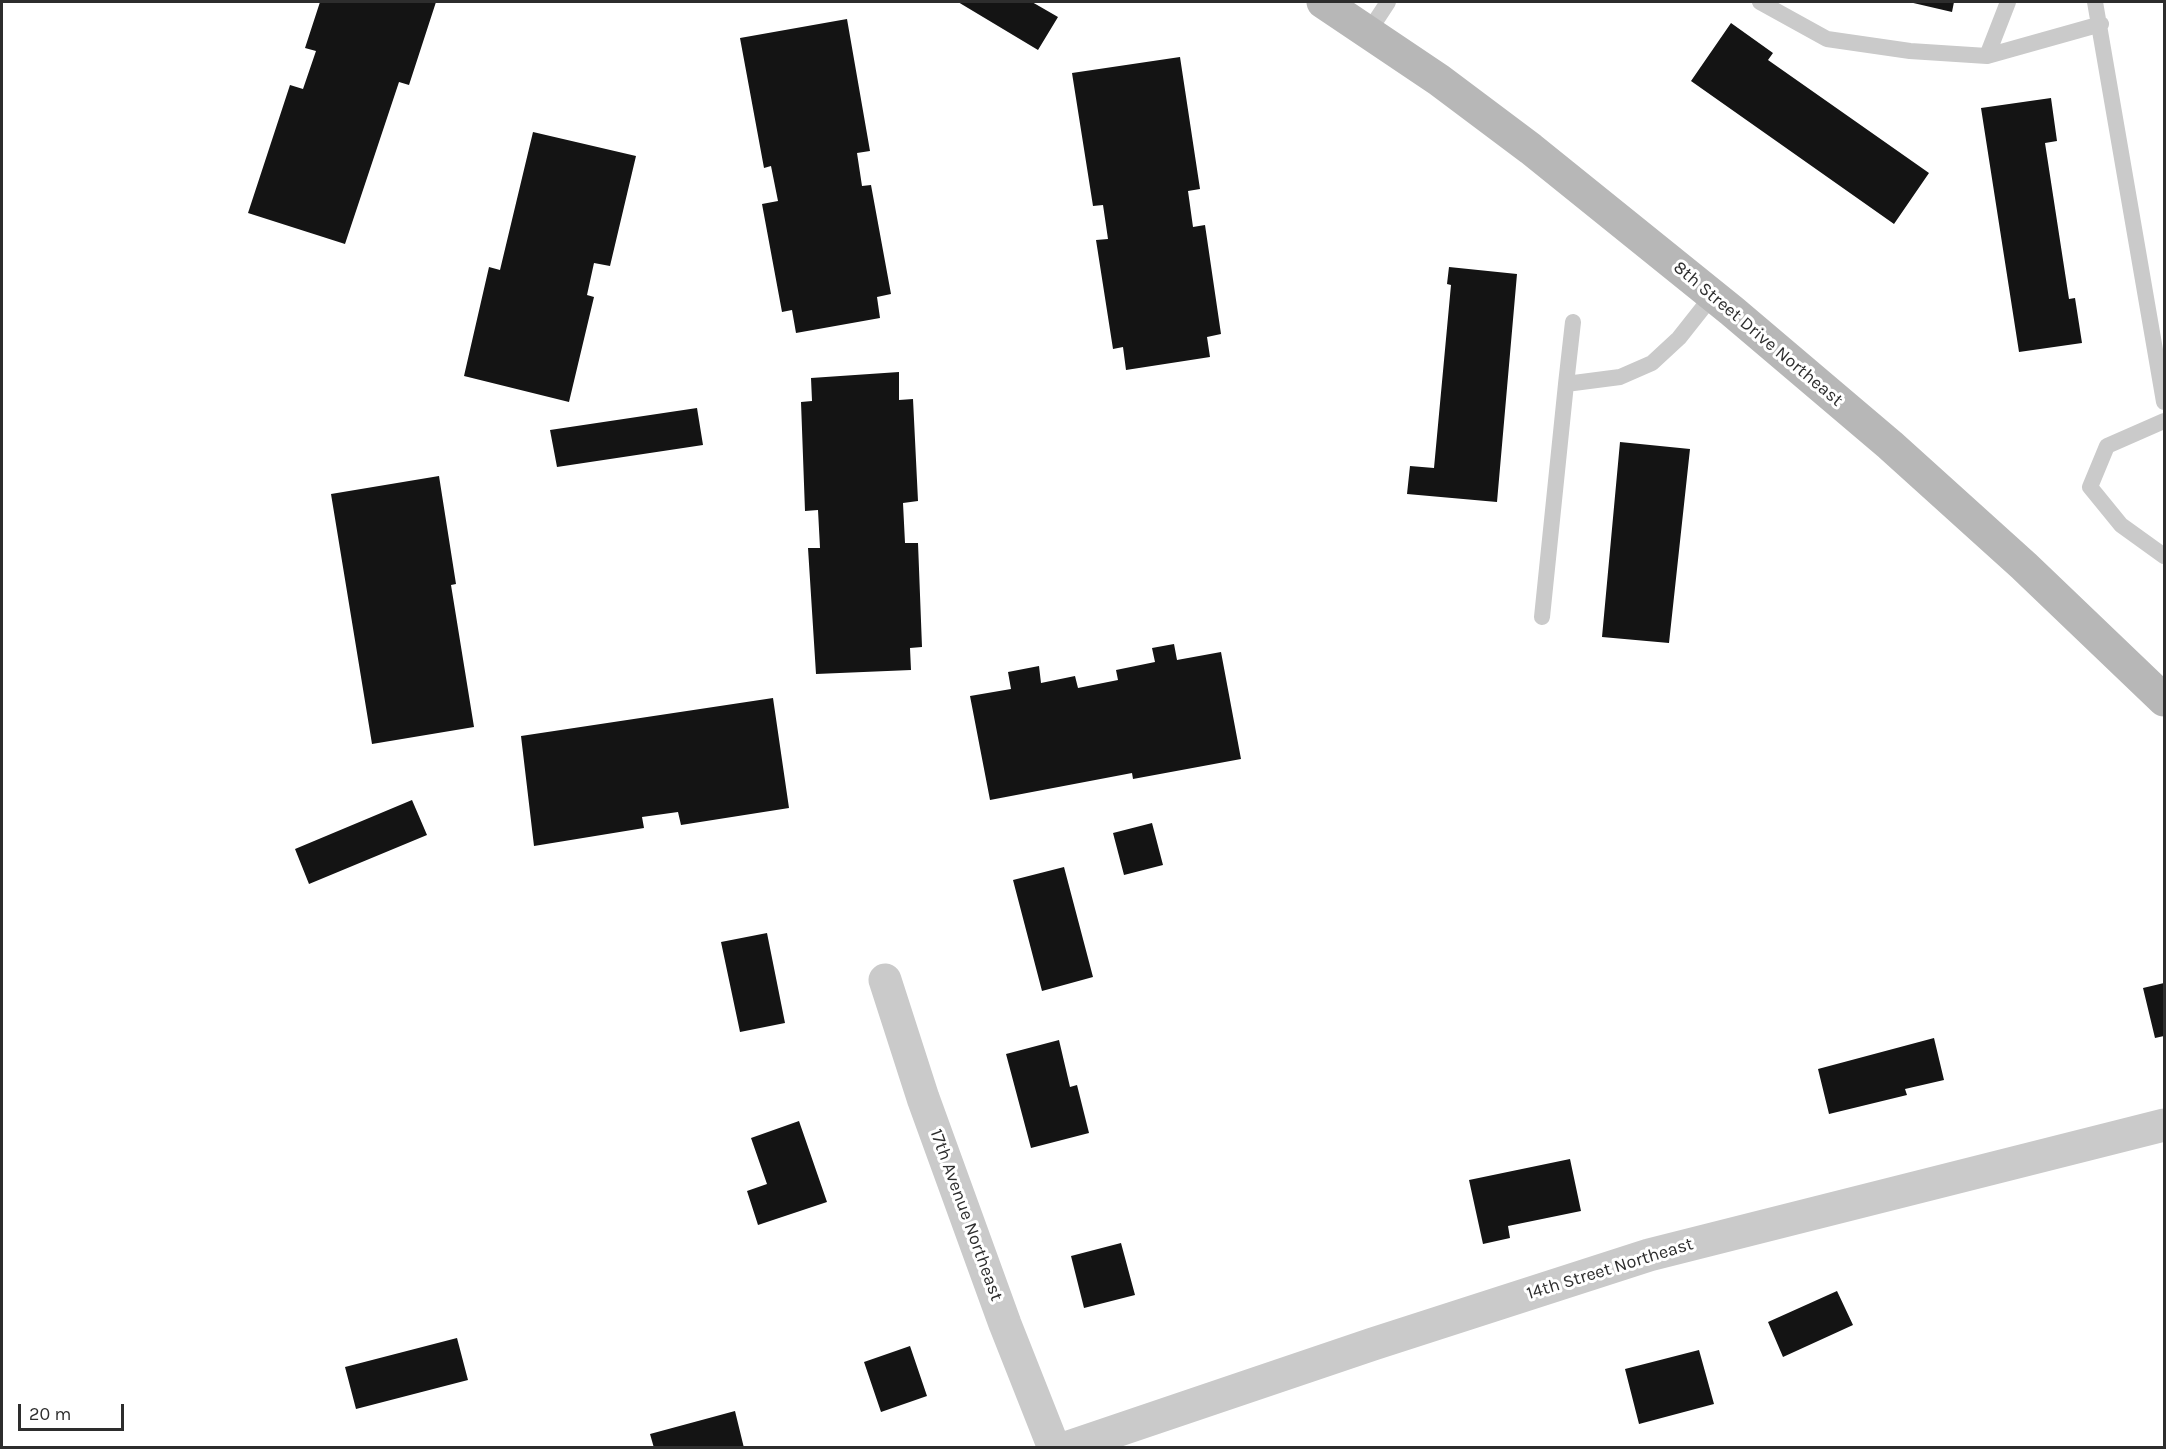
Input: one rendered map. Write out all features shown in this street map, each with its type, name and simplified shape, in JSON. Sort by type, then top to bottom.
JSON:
[{"type":"main road","name":"8th Street Drive Northeast","points":[[1323,2],[1369,31],[1531,148],[1713,295],[1898,452],[2024,566],[2164,700]]},
{"type":"street","name":"17th Avenue Northeast","points":[[885,980],[982,1260],[1054,1448]]},
{"type":"street","name":"14th Street Northeast","points":[[1065,1448],[1372,1344],[1649,1255],[2164,1125]]},
{"type":"lane","points":[[1369,31],[1388,2]]},
{"type":"lane","points":[[1760,2],[1827,39],[1910,51],[1987,56],[2100,24]]},
{"type":"lane","points":[[1987,56],[2008,2]]},
{"type":"lane","points":[[2096,2],[2164,402]]},
{"type":"lane","points":[[1566,384],[1620,377],[1652,363],[1679,338],[1713,295]]},
{"type":"lane","points":[[1542,617],[1573,322]]},
{"type":"lane","points":[[2164,421],[2107,446],[2091,487],[2121,525],[2164,556]]},
{"type":"building","points":[[320,2],[436,2],[409,85],[399,82],[345,244],[248,213],[290,85],[303,89],[316,51],[305,48]]},
{"type":"building","points":[[958,2],[1032,2],[1058,17],[1038,50]]},
{"type":"building","points":[[1909,2],[1954,2],[1952,12]]},
{"type":"building","points":[[847,19],[870,151],[857,153],[862,186],[871,185],[891,294],[877,297],[880,318],[796,333],[792,310],[782,312],[762,204],[778,201],[771,166],[764,168],[740,38]]},
{"type":"building","points":[[1731,23],[1773,53],[1768,60],[1929,173],[1894,224],[1691,81]]},
{"type":"building","points":[[1180,57],[1200,189],[1188,191],[1193,227],[1205,225],[1221,334],[1207,337],[1210,357],[1126,370],[1123,347],[1113,349],[1096,240],[1108,239],[1103,205],[1093,206],[1072,73]]},
{"type":"building","points":[[2051,98],[2057,141],[2045,143],[2069,299],[2075,298],[2082,343],[2019,352],[1981,108]]},
{"type":"building","points":[[533,132],[636,156],[610,266],[594,263],[587,295],[594,297],[569,402],[464,376],[489,267],[500,270]]},
{"type":"building","points":[[1449,267],[1517,274],[1497,502],[1407,494],[1410,466],[1434,468],[1451,285],[1447,284]]},
{"type":"building","points":[[899,372],[899,400],[913,399],[918,501],[903,503],[905,543],[918,543],[922,647],[910,648],[911,670],[816,674],[808,548],[820,548],[818,510],[805,511],[801,402],[812,401],[811,378]]},
{"type":"building","points":[[697,408],[703,445],[557,467],[550,430]]},
{"type":"building","points":[[1620,442],[1690,449],[1669,643],[1602,637]]},
{"type":"building","points":[[439,476],[456,584],[451,585],[474,727],[372,744],[331,494]]},
{"type":"building","points":[[1174,644],[1177,660],[1221,652],[1241,759],[1133,779],[1132,773],[990,800],[970,696],[1011,689],[1008,672],[1039,666],[1041,683],[1075,676],[1078,688],[1118,680],[1116,670],[1155,662],[1152,648]]},
{"type":"building","points":[[773,698],[789,808],[681,825],[678,812],[642,817],[644,828],[534,846],[521,736]]},
{"type":"building","points":[[412,800],[427,835],[309,884],[295,849]]},
{"type":"building","points":[[1152,823],[1163,865],[1124,875],[1113,833]]},
{"type":"building","points":[[1064,867],[1093,977],[1042,991],[1013,880]]},
{"type":"building","points":[[767,933],[785,1023],[740,1032],[721,942]]},
{"type":"building","points":[[2164,983],[2164,1036],[2155,1038],[2143,988]]},
{"type":"building","points":[[1934,1038],[1944,1080],[1905,1089],[1907,1095],[1829,1114],[1818,1069]]},
{"type":"building","points":[[1059,1040],[1070,1087],[1077,1085],[1089,1133],[1031,1148],[1006,1054]]},
{"type":"building","points":[[799,1121],[827,1202],[758,1225],[747,1191],[767,1184],[751,1138]]},
{"type":"building","points":[[1570,1159],[1581,1211],[1508,1226],[1510,1238],[1483,1244],[1469,1180]]},
{"type":"building","points":[[1121,1243],[1135,1295],[1084,1308],[1071,1256]]},
{"type":"building","points":[[1837,1291],[1853,1325],[1783,1357],[1768,1322]]},
{"type":"building","points":[[457,1338],[468,1380],[356,1409],[345,1367]]},
{"type":"building","points":[[910,1346],[927,1396],[881,1412],[864,1362]]},
{"type":"building","points":[[1699,1350],[1714,1404],[1639,1424],[1625,1369]]},
{"type":"building","points":[[735,1411],[744,1448],[654,1448],[650,1434]]}]
